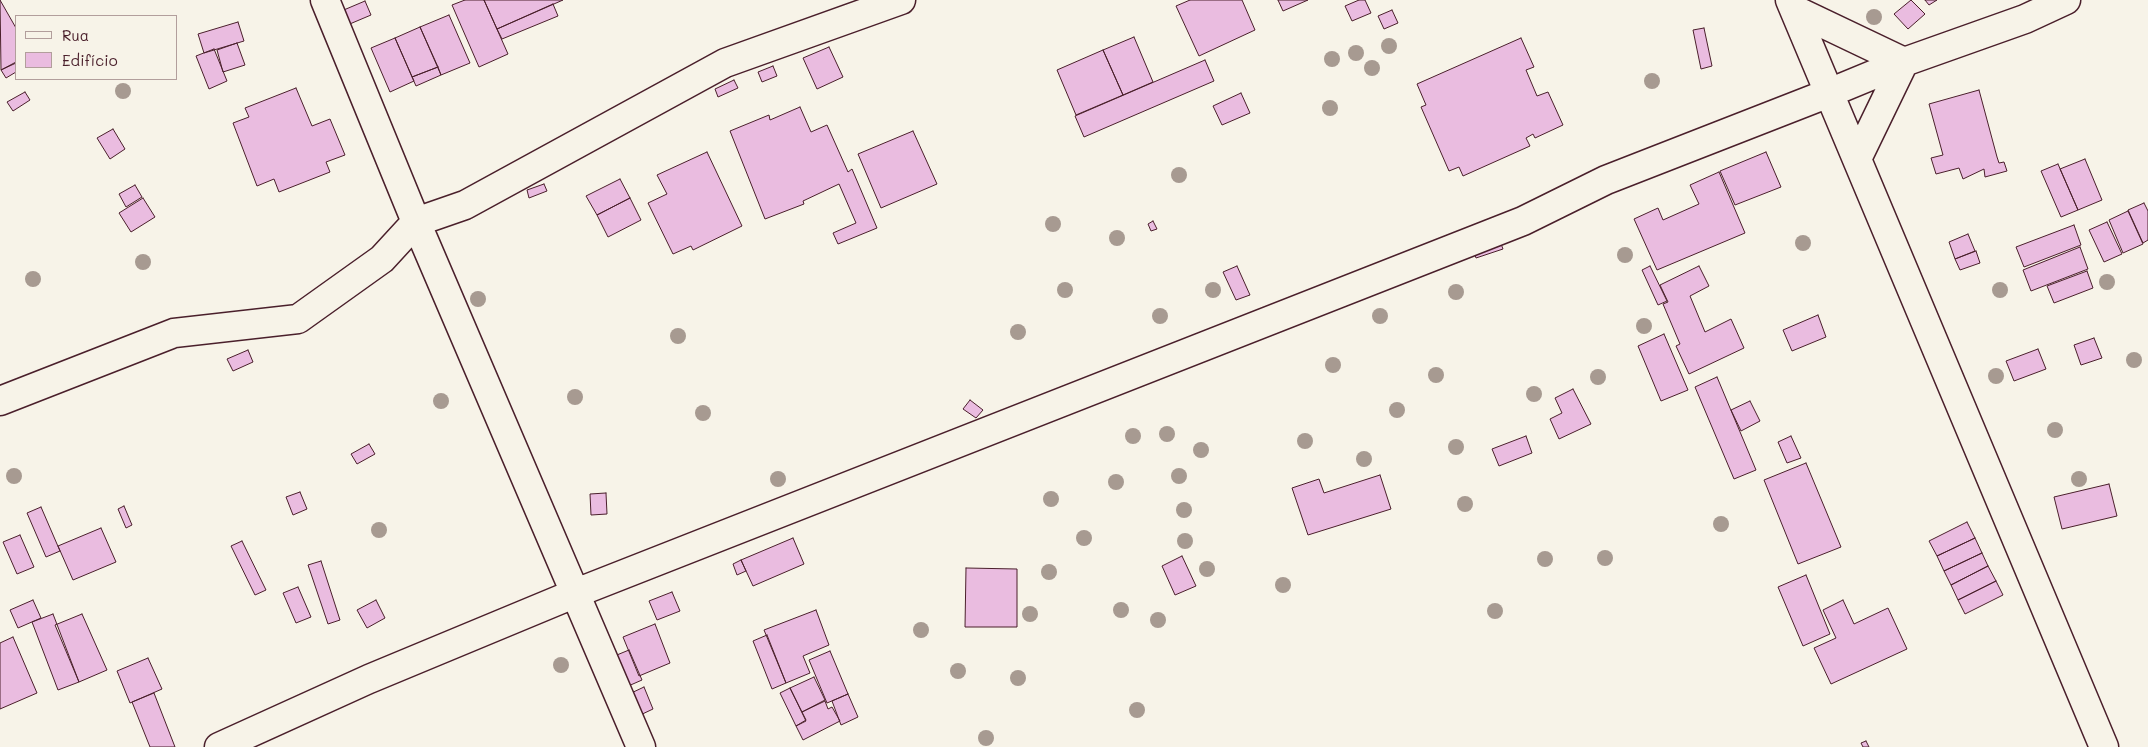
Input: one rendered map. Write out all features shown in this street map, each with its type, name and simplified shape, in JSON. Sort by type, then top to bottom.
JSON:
[{"type":"street","points":[[325,0],[416,222],[642,747]]},
{"type":"street","points":[[0,401],[174,334],[298,319],[382,259],[416,222],[465,206],[725,63],[901,0]]},
{"type":"street","points":[[219,747],[369,679],[576,593],[1514,224],[1606,180],[1904,62],[2025,19],[2066,0]]},
{"type":"street","points":[[1792,5],[1904,62]]},
{"type":"street","points":[[1792,5],[2104,747]]},
{"type":"street","points":[[1857,160],[1904,62]]},
{"type":"building","points":[[0,0],[15,26],[15,63],[1,70]]},
{"type":"building","points":[[465,0],[484,0],[508,54],[479,67],[452,5]]},
{"type":"building","points":[[484,0],[563,0],[497,29]]},
{"type":"building","points":[[1190,0],[1242,0],[1255,30],[1199,56],[1176,6]]},
{"type":"building","points":[[1278,0],[1308,0],[1283,11]]},
{"type":"building","points":[[1359,0],[1365,0],[1371,13],[1352,21],[1345,6]]},
{"type":"building","points":[[1911,0],[1925,14],[1908,29],[1894,14]]},
{"type":"building","points":[[1925,0],[1937,0],[1929,5]]},
{"type":"building","points":[[365,1],[371,15],[345,26],[339,12]]},
{"type":"building","points":[[553,4],[558,16],[502,39],[497,29]]},
{"type":"building","points":[[1392,10],[1398,23],[1384,29],[1378,16]]},
{"type":"building","points":[[449,15],[470,63],[441,75],[420,27]]},
{"type":"building","points":[[238,22],[244,41],[204,53],[198,34]]},
{"type":"building","points":[[420,27],[438,67],[412,77],[395,38]]},
{"type":"building","points":[[1704,28],[1712,66],[1701,69],[1693,30]]},
{"type":"building","points":[[1134,37],[1153,82],[1123,95],[1103,50]]},
{"type":"building","points":[[395,38],[414,81],[390,92],[371,48]]},
{"type":"building","points":[[1521,38],[1534,67],[1526,70],[1537,96],[1548,92],[1563,125],[1535,138],[1533,134],[1526,138],[1530,146],[1463,176],[1459,167],[1449,171],[1421,107],[1426,105],[1417,84]]},
{"type":"building","points":[[237,43],[245,65],[223,72],[217,50]]},
{"type":"building","points":[[829,47],[843,77],[817,89],[803,58]]},
{"type":"building","points":[[214,49],[227,81],[209,89],[196,56]]},
{"type":"building","points":[[1103,50],[1123,95],[1076,115],[1057,70]]},
{"type":"building","points":[[1205,60],[1214,81],[1084,137],[1075,116]]},
{"type":"building","points":[[15,63],[15,73],[6,78],[1,70]]},
{"type":"building","points":[[773,66],[777,76],[762,82],[758,72]]},
{"type":"building","points":[[438,67],[441,75],[416,86],[412,77]]},
{"type":"building","points":[[734,80],[738,88],[718,97],[715,89]]},
{"type":"building","points":[[296,88],[312,126],[330,119],[345,155],[326,162],[330,172],[279,192],[274,179],[257,186],[233,123],[249,117],[245,108]]},
{"type":"building","points":[[1979,90],[1999,163],[2004,162],[2007,171],[1985,177],[1984,169],[1963,179],[1959,168],[1936,174],[1931,158],[1943,155],[1929,104]]},
{"type":"building","points":[[25,92],[30,100],[13,111],[7,102]]},
{"type":"building","points":[[1241,93],[1250,113],[1222,125],[1213,106]]},
{"type":"building","points":[[800,107],[811,132],[827,125],[848,172],[852,169],[877,228],[838,244],[833,233],[856,223],[839,184],[803,201],[804,204],[765,219],[730,131],[769,115],[770,120]]},
{"type":"building","points":[[113,129],[125,149],[110,159],[97,138]]},
{"type":"building","points":[[913,131],[937,184],[881,208],[858,154]]},
{"type":"building","points":[[707,152],[742,226],[693,250],[691,246],[673,254],[648,203],[667,194],[657,175]]},
{"type":"building","points":[[1766,152],[1781,187],[1735,205],[1720,171]]},
{"type":"building","points":[[2085,159],[2102,200],[2078,210],[2060,169]]},
{"type":"building","points":[[2058,164],[2078,210],[2061,217],[2041,171]]},
{"type":"building","points":[[1719,172],[1745,233],[1657,270],[1634,219],[1658,208],[1663,220],[1699,204],[1690,185]]},
{"type":"building","points":[[620,179],[630,198],[597,215],[586,196]]},
{"type":"building","points":[[544,184],[547,191],[529,198],[527,190]]},
{"type":"building","points":[[135,185],[142,197],[126,207],[119,194]]},
{"type":"building","points":[[143,198],[155,217],[131,232],[119,213]]},
{"type":"building","points":[[630,198],[641,220],[608,237],[597,215]]},
{"type":"building","points":[[2144,203],[2148,211],[2148,240],[2143,243],[2128,210]]},
{"type":"building","points":[[2128,211],[2143,244],[2123,253],[2109,220]]},
{"type":"building","points":[[1153,221],[1157,229],[1151,231],[1148,224]]},
{"type":"building","points":[[2107,222],[2122,254],[2104,262],[2089,230]]},
{"type":"building","points":[[2074,225],[2081,245],[2024,267],[2016,247]]},
{"type":"building","points":[[1968,234],[1975,251],[1955,259],[1949,242]]},
{"type":"building","points":[[1498,236],[1503,249],[1476,258],[1472,245]]},
{"type":"building","points":[[2080,247],[2088,269],[2031,291],[2023,270]]},
{"type":"building","points":[[1976,251],[1980,263],[1960,270],[1955,259]]},
{"type":"building","points":[[1237,266],[1250,295],[1236,300],[1223,272]]},
{"type":"building","points":[[1650,266],[1667,301],[1658,305],[1642,270]]},
{"type":"building","points":[[1699,266],[1709,286],[1690,296],[1705,332],[1731,319],[1744,348],[1689,374],[1676,346],[1680,344],[1663,304],[1668,302],[1660,285]]},
{"type":"building","points":[[2087,271],[2093,288],[2054,303],[2047,286]]},
{"type":"building","points":[[1818,315],[1826,337],[1792,351],[1783,330]]},
{"type":"building","points":[[1664,334],[1688,390],[1661,401],[1638,346]]},
{"type":"building","points":[[2094,338],[2102,358],[2081,365],[2074,345]]},
{"type":"building","points":[[2038,349],[2046,369],[2014,381],[2006,361]]},
{"type":"building","points":[[248,350],[253,362],[233,371],[227,359]]},
{"type":"building","points":[[1717,377],[1756,470],[1734,479],[1695,387]]},
{"type":"building","points":[[1573,389],[1591,424],[1559,439],[1550,419],[1562,413],[1555,398]]},
{"type":"building","points":[[970,400],[983,410],[976,418],[963,409]]},
{"type":"building","points":[[1750,401],[1760,421],[1741,431],[1731,410]]},
{"type":"building","points":[[1526,436],[1532,453],[1499,466],[1492,449]]},
{"type":"building","points":[[1791,436],[1801,458],[1787,463],[1778,442]]},
{"type":"building","points":[[369,444],[375,454],[357,464],[351,454]]},
{"type":"building","points":[[1806,463],[1841,547],[1798,564],[1764,480]]},
{"type":"building","points":[[1380,475],[1391,509],[1308,535],[1292,488],[1319,479],[1324,493]]},
{"type":"building","points":[[2109,484],[2117,516],[2062,529],[2054,497]]},
{"type":"building","points":[[300,492],[307,509],[293,515],[286,497]]},
{"type":"building","points":[[606,493],[607,514],[591,515],[590,494]]},
{"type":"building","points":[[124,506],[132,525],[126,528],[118,509]]},
{"type":"building","points":[[41,507],[60,551],[46,557],[27,513]]},
{"type":"building","points":[[1967,522],[1975,538],[1937,556],[1929,541]]},
{"type":"building","points":[[101,528],[116,562],[73,580],[58,546]]},
{"type":"building","points":[[20,535],[34,567],[17,574],[3,542]]},
{"type":"building","points":[[793,538],[804,564],[753,586],[741,560]]},
{"type":"building","points":[[1975,538],[1982,553],[1944,571],[1937,556]]},
{"type":"building","points":[[242,541],[266,590],[255,595],[231,546]]},
{"type":"building","points":[[1982,553],[1988,566],[1951,585],[1944,571]]},
{"type":"building","points":[[1182,556],[1196,586],[1175,595],[1162,566]]},
{"type":"building","points":[[741,560],[746,571],[737,575],[733,564]]},
{"type":"building","points":[[321,561],[340,620],[328,624],[308,565]]},
{"type":"building","points":[[1988,566],[1996,581],[1958,600],[1951,585]]},
{"type":"building","points":[[966,568],[1017,569],[1017,627],[965,627]]},
{"type":"building","points":[[1806,575],[1830,634],[1803,646],[1778,587]]},
{"type":"building","points":[[1996,581],[2003,595],[1965,614],[1958,600]]},
{"type":"building","points":[[298,587],[311,617],[296,623],[283,593]]},
{"type":"building","points":[[672,592],[680,611],[657,620],[649,601]]},
{"type":"building","points":[[33,600],[41,618],[18,628],[10,610]]},
{"type":"building","points":[[376,600],[385,618],[367,628],[357,610]]},
{"type":"building","points":[[1843,600],[1854,624],[1888,608],[1907,649],[1831,684],[1814,648],[1836,638],[1823,610]]},
{"type":"building","points":[[816,610],[829,645],[803,656],[810,673],[786,683],[764,630]]},
{"type":"building","points":[[53,614],[79,682],[58,690],[32,622]]},
{"type":"building","points":[[82,614],[107,670],[79,682],[55,625]]},
{"type":"building","points":[[655,624],[670,663],[639,676],[623,637]]},
{"type":"building","points":[[767,635],[786,683],[772,689],[753,641]]},
{"type":"building","points":[[13,637],[37,693],[0,709],[0,643]]},
{"type":"building","points":[[629,650],[642,680],[626,687],[612,657]]},
{"type":"building","points":[[830,651],[848,694],[827,703],[809,660]]},
{"type":"building","points":[[148,658],[162,689],[130,703],[117,671]]},
{"type":"building","points":[[814,677],[825,700],[802,712],[790,688]]},
{"type":"building","points":[[644,687],[653,709],[636,717],[627,695]]},
{"type":"building","points":[[790,688],[806,721],[796,726],[780,693]]},
{"type":"building","points":[[154,693],[175,747],[150,747],[132,702]]},
{"type":"building","points":[[848,694],[858,717],[841,725],[832,701]]},
{"type":"building","points":[[825,701],[828,709],[832,707],[840,721],[803,740],[796,726],[806,720],[802,712]]},
{"type":"building","points":[[1866,741],[1869,747],[1863,747],[1861,743]]}]
